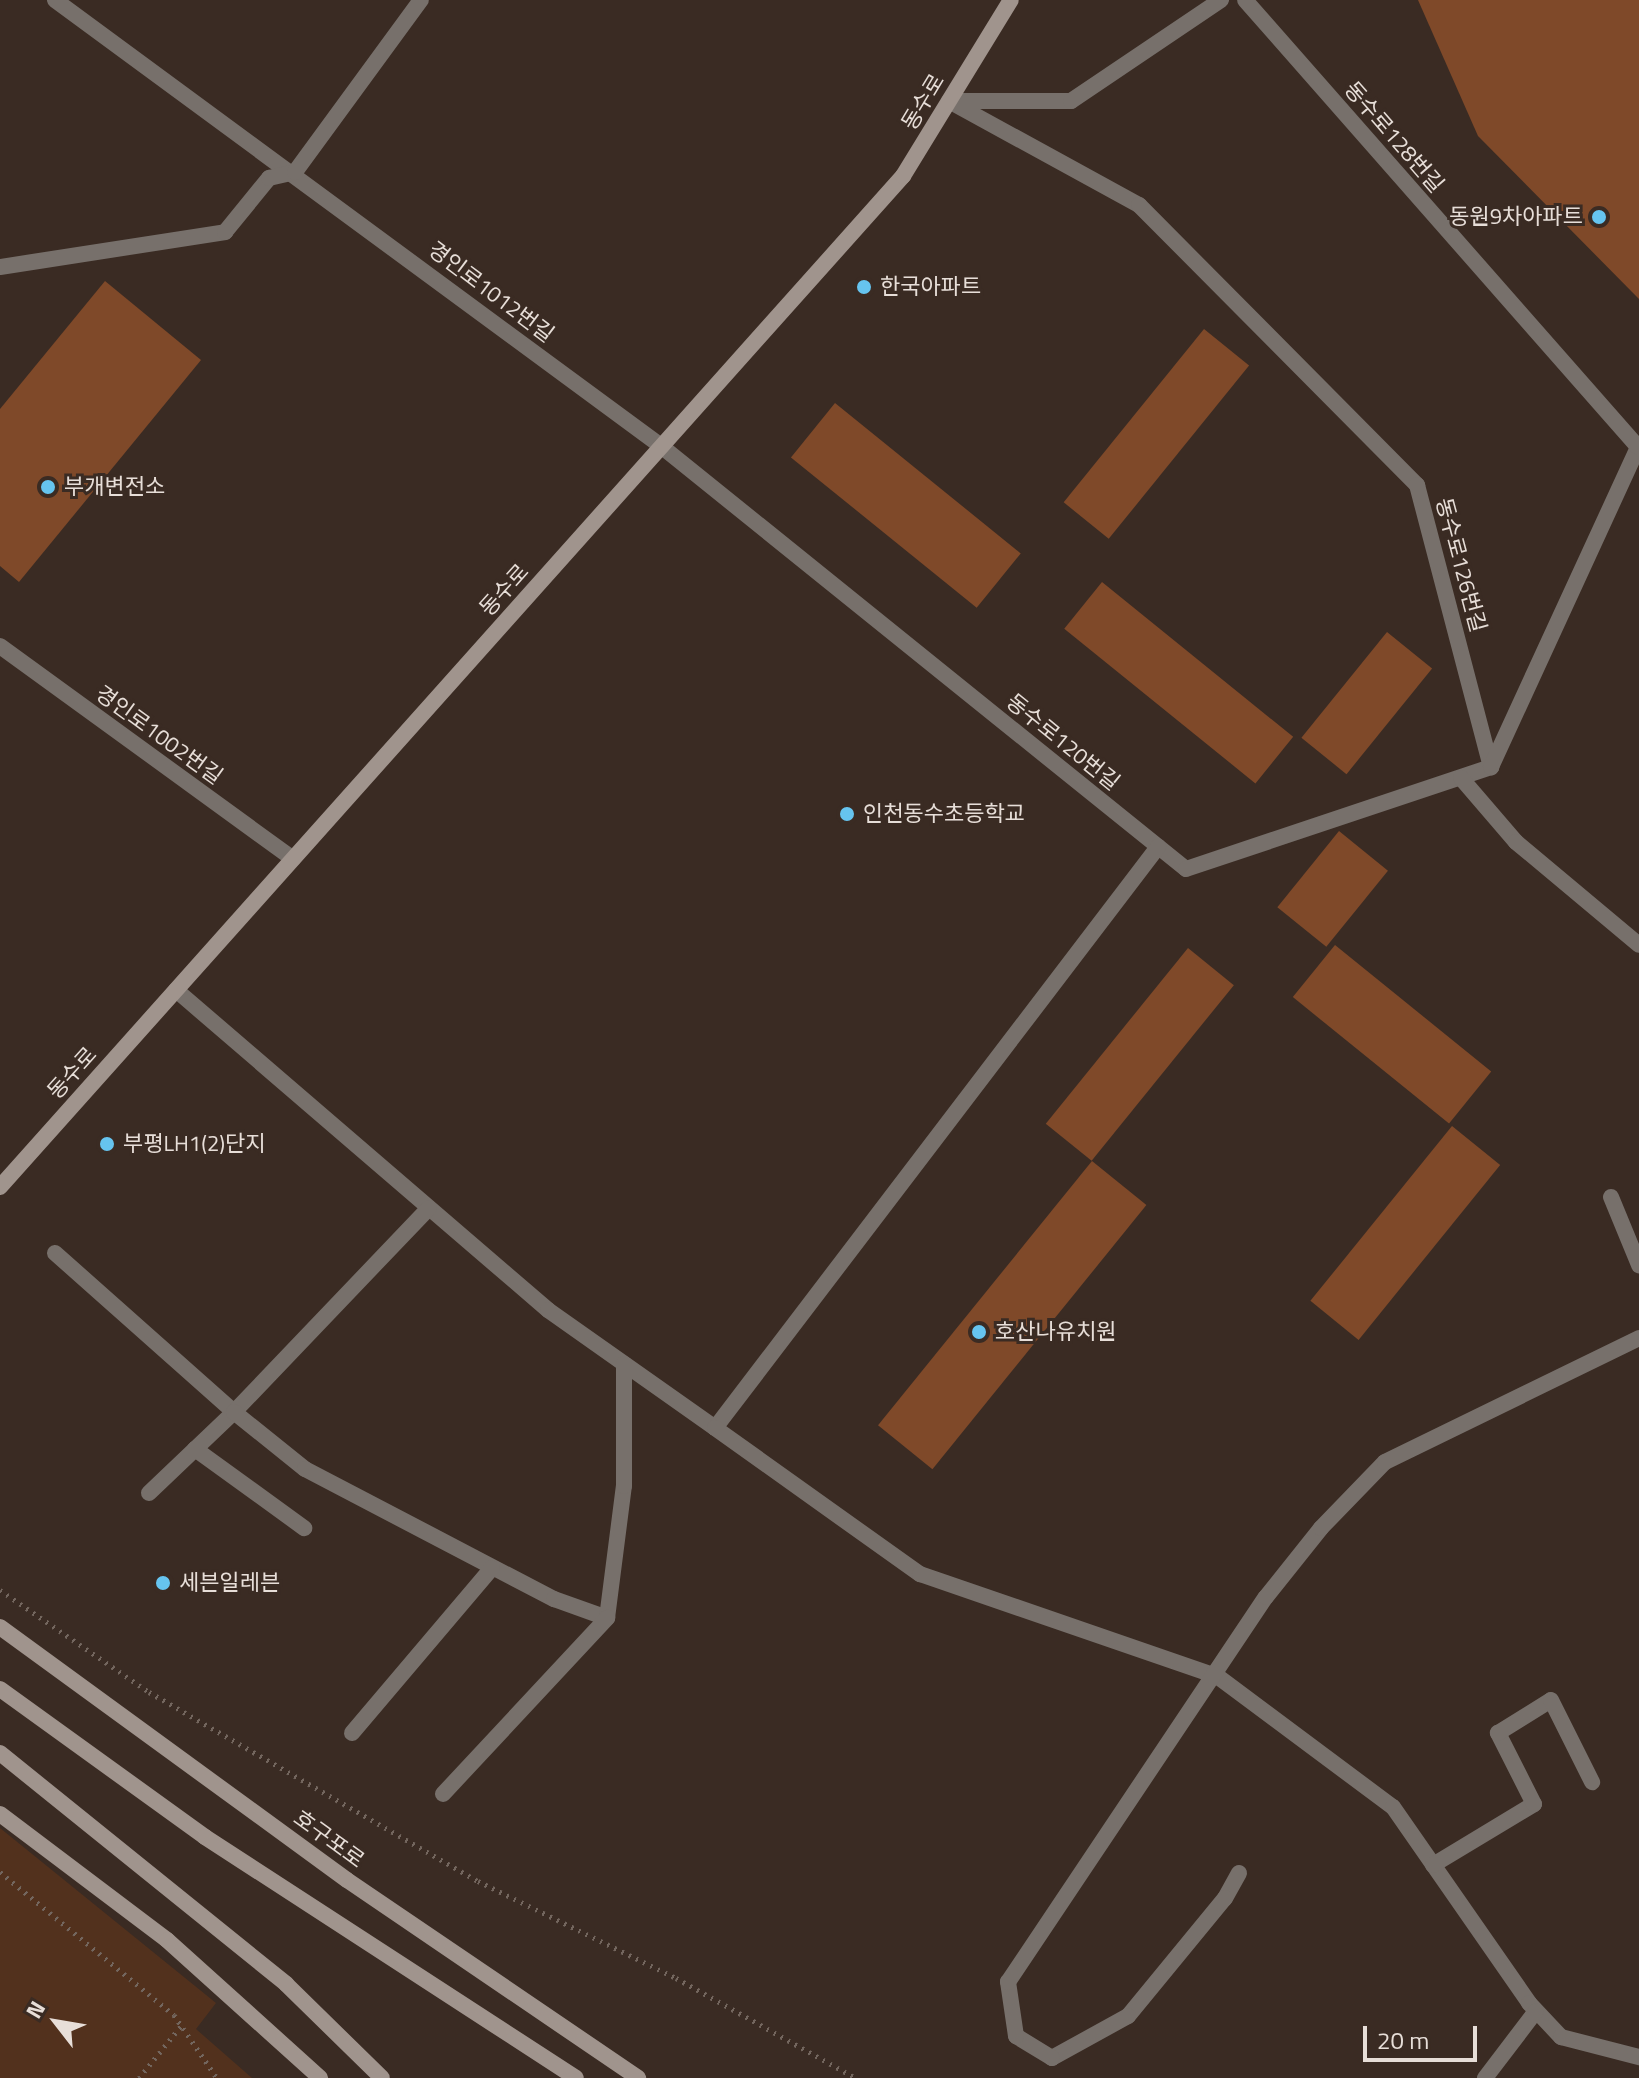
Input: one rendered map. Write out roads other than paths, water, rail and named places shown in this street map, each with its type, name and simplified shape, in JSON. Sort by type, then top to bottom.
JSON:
[{"type":"main road","name":"동수로","points":[[0,1187],[903,176],[1011,0]]},
{"type":"main road","name":"호구포로","points":[[0,1627],[347,1880],[638,2078]]},
{"type":"main road","points":[[0,1689],[205,1837],[576,2078]]},
{"type":"main road","points":[[0,1753],[286,1984],[382,2078]]},
{"type":"main road","points":[[0,1814],[167,1940],[320,2078]]},
{"type":"street","name":"경인로1012번길","points":[[55,0],[295,172],[661,446]]},
{"type":"street","points":[[5,267],[225,232],[269,178],[295,172],[421,0]]},
{"type":"street","points":[[949,101],[1071,101],[1221,0]]},
{"type":"street","name":"동수로128번길","points":[[1245,0],[1638,447]]},
{"type":"street","name":"동수로126번길","points":[[949,101],[1139,205],[1417,485],[1491,767]]},
{"type":"street","name":"동수로120번길","points":[[661,446],[1186,869],[1491,767]]},
{"type":"street","points":[[1491,767],[1638,447]]},
{"type":"street","name":"경인로1002번길","points":[[0,646],[293,859]]},
{"type":"street","points":[[1461,778],[1516,842],[1639,945]]},
{"type":"street","points":[[715,1428],[1158,847]]},
{"type":"street","points":[[176,990],[548,1310],[920,1574],[1217,1676],[1393,1807],[1536,2011],[1561,2037],[1639,2057]]},
{"type":"street","points":[[1611,1197],[1639,1265]]},
{"type":"street","points":[[149,1493],[234,1412],[429,1208]]},
{"type":"street","points":[[55,1253],[234,1412],[305,1469],[492,1568],[607,1618]]},
{"type":"street","points":[[1239,1873],[1225,1898],[1128,2016],[1052,2058],[1016,2036],[1008,1982],[1217,1676],[1266,1597],[1321,1528],[1385,1462],[1639,1338]]},
{"type":"street","points":[[443,1794],[607,1618],[624,1486],[624,1364]]},
{"type":"street","points":[[195,1449],[304,1528]]},
{"type":"street","points":[[352,1733],[492,1568]]},
{"type":"street","points":[[1433,1865],[1534,1804],[1498,1733],[1551,1700],[1592,1782]]},
{"type":"street","points":[[1485,2078],[1536,2011]]},
{"type":"place","name":"동원9차아파트","points":[[1599,217]]},
{"type":"place","name":"한국아파트","points":[[864,287]]},
{"type":"place","name":"부개변전소","points":[[48,487]]},
{"type":"place","name":"인천동수초등학교","points":[[847,814]]},
{"type":"place","name":"부평LH1(2)단지","points":[[107,1144]]},
{"type":"place","name":"호산나유치원","points":[[979,1332]]},
{"type":"place","name":"세븐일레븐","points":[[163,1583]]}]
